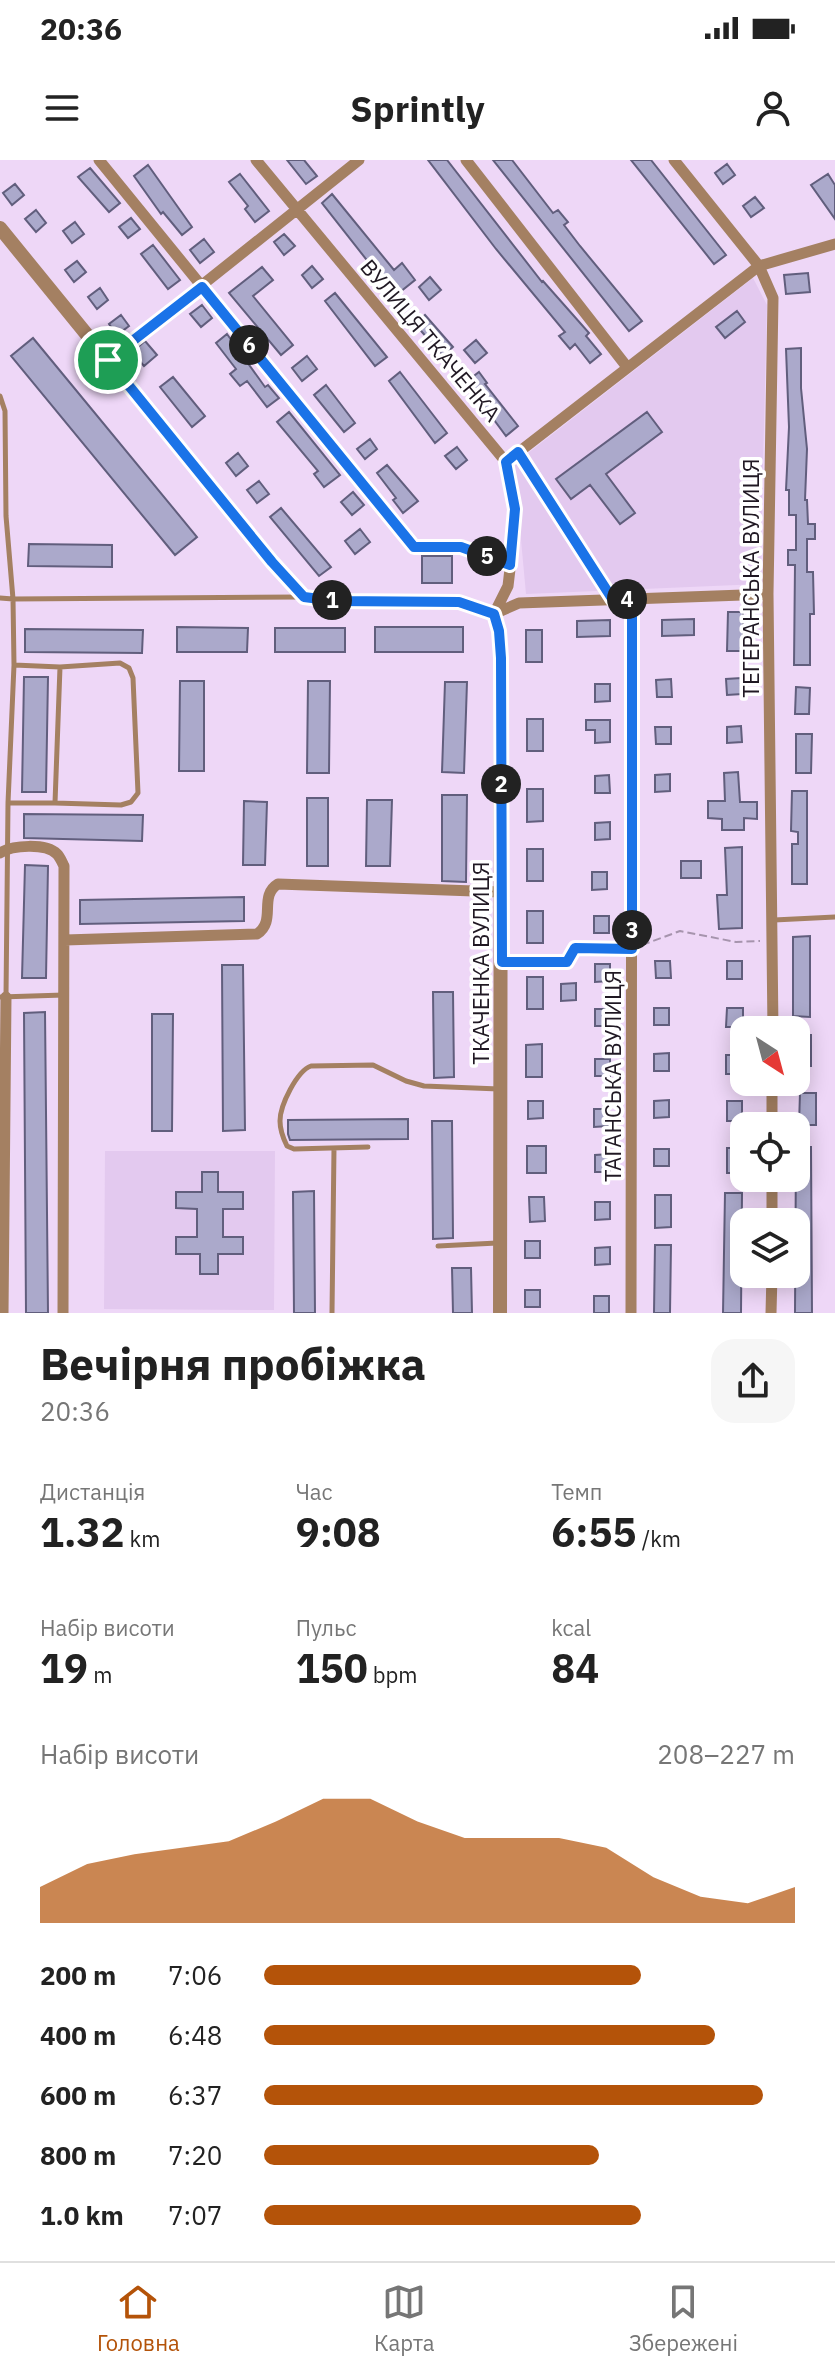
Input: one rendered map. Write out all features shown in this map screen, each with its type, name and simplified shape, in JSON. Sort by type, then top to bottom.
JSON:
[{"type":"street","points":[[99,160],[414,547],[461,547],[510,565]]},
{"type":"street","name":"ВУЛИЦЯ ТКАЧЕНКА","points":[[256,160],[506,462],[515,509],[508,586],[494,614]]},
{"type":"street","points":[[108,360],[359,160]]},
{"type":"street","points":[[466,160],[627,367]]},
{"type":"street","name":"ТЕГЕРАНСЬКА ВУЛИЦЯ","points":[[674,160],[759,266],[773,298],[768,594],[773,1016]]},
{"type":"street","points":[[0,228],[272,562],[304,597],[335,601],[459,602],[494,614],[519,603],[768,594]]},
{"type":"street","points":[[506,462],[759,266],[835,244]]},
{"type":"street","name":"ТАГАНСЬКА ВУЛИЦЯ","points":[[631,1313],[632,599]]},
{"type":"street","name":"ТКАЧЕНКА ВУЛИЦЯ","points":[[494,614],[501,658],[500,1313]]},
{"type":"street","points":[[5,850],[49,849],[59,855],[64,866],[63,1313]]},
{"type":"street","points":[[65,940],[257,934],[265,929],[268,920],[267,896],[271,888],[278,884],[502,892]]},
{"type":"street","points":[[3,997],[3,1313]]},
{"type":"street","points":[[771,1313],[772,1288]]},
{"type":"lane","points":[[0,396],[5,411],[6,516],[13,599],[14,665],[5,850],[3,997],[65,995]]},
{"type":"lane","points":[[518,452],[613,600]]},
{"type":"lane","points":[[0,598],[304,597]]},
{"type":"lane","points":[[8,803],[121,805],[131,802],[138,793],[133,678],[129,668],[120,663],[60,667],[14,665]]},
{"type":"lane","points":[[55,803],[60,667]]},
{"type":"lane","points":[[773,920],[835,917]]},
{"type":"lane","points":[[368,1147],[294,1149],[287,1146],[283,1138],[282,1112],[303,1069],[311,1066],[373,1065],[424,1086],[502,1089]]},
{"type":"lane","points":[[332,1313],[334,1148]]},
{"type":"lane","points":[[438,1246],[502,1243]]},
{"type":"path","points":[[502,962],[567,962],[575,948],[632,949],[680,931],[736,942],[773,941]]},
{"type":"shaded area","points":[[753,278],[767,305],[760,584],[526,594],[514,464]]},
{"type":"shaded area","points":[[105,1151],[275,1151],[274,1310],[104,1309]]},
{"type":"building","points":[[287,160],[304,160],[317,176],[306,184]]},
{"type":"building","points":[[428,160],[447,160],[542,282],[589,333],[586,336],[601,354],[590,363],[575,344],[570,349],[559,336],[565,332]]},
{"type":"building","points":[[493,160],[512,160],[553,213],[558,210],[568,222],[564,225],[642,321],[629,331]]},
{"type":"building","points":[[631,160],[651,160],[726,255],[714,264]]},
{"type":"building","points":[[727,164],[735,175],[723,184],[715,173]]},
{"type":"building","points":[[148,165],[192,227],[182,235],[163,212],[161,214],[134,176]]},
{"type":"building","points":[[90,168],[120,203],[109,212],[78,177]]},
{"type":"building","points":[[240,174],[269,211],[255,222],[245,209],[248,206],[229,182]]},
{"type":"building","points":[[828,174],[835,185],[835,219],[811,185]]},
{"type":"building","points":[[15,184],[24,195],[12,205],[3,193]]},
{"type":"building","points":[[332,194],[394,270],[402,263],[415,280],[395,296],[322,203]]},
{"type":"building","points":[[755,197],[764,208],[751,217],[743,206]]},
{"type":"building","points":[[36,210],[46,223],[36,232],[25,219]]},
{"type":"building","points":[[131,218],[140,229],[128,238],[119,227]]},
{"type":"building","points":[[75,222],[84,234],[72,243],[63,231]]},
{"type":"building","points":[[284,234],[295,246],[284,255],[274,242]]},
{"type":"building","points":[[204,239],[214,252],[200,263],[190,250]]},
{"type":"building","points":[[153,245],[180,280],[168,289],[141,254]]},
{"type":"building","points":[[77,261],[86,272],[74,282],[65,270]]},
{"type":"building","points":[[312,266],[323,279],[312,288],[302,275]]},
{"type":"building","points":[[262,267],[273,280],[253,296],[293,345],[281,355],[229,293]]},
{"type":"building","points":[[808,273],[810,292],[786,294],[784,275]]},
{"type":"building","points":[[430,277],[441,290],[429,300],[419,287]]},
{"type":"building","points":[[100,288],[108,300],[97,309],[88,297]]},
{"type":"building","points":[[335,293],[387,357],[375,366],[325,301]]},
{"type":"building","points":[[202,305],[212,318],[201,327],[190,314]]},
{"type":"building","points":[[737,311],[745,322],[725,338],[716,327]]},
{"type":"building","points":[[121,315],[129,326],[117,335],[109,324]]},
{"type":"building","points":[[425,315],[453,347],[443,356],[415,324]]},
{"type":"building","points":[[227,334],[265,387],[268,385],[279,398],[267,407],[247,381],[240,386],[230,374],[236,369],[216,343]]},
{"type":"building","points":[[33,338],[197,537],[175,555],[11,356]]},
{"type":"building","points":[[476,340],[487,353],[475,363],[464,350]]},
{"type":"building","points":[[145,341],[157,355],[144,366],[132,352]]},
{"type":"building","points":[[801,348],[807,449],[805,500],[808,524],[815,524],[815,539],[807,539],[807,572],[813,572],[814,614],[810,614],[810,665],[794,665],[795,565],[788,565],[788,550],[796,550],[796,515],[789,515],[789,490],[786,490],[789,427],[786,349]]},
{"type":"building","points":[[307,356],[317,369],[302,381],[292,368]]},
{"type":"building","points":[[400,372],[447,433],[435,443],[389,381]]},
{"type":"building","points":[[479,372],[518,426],[506,436],[466,382]]},
{"type":"building","points":[[173,377],[205,416],[192,427],[160,387]]},
{"type":"building","points":[[326,385],[355,423],[344,432],[314,395]]},
{"type":"building","points":[[289,412],[340,475],[324,487],[314,474],[318,471],[277,422]]},
{"type":"building","points":[[647,412],[662,432],[606,474],[635,513],[620,524],[590,485],[571,499],[556,479]]},
{"type":"building","points":[[370,439],[377,449],[365,459],[357,449]]},
{"type":"building","points":[[457,447],[467,460],[456,469],[445,456]]},
{"type":"building","points":[[238,453],[248,466],[236,476],[226,463]]},
{"type":"building","points":[[387,465],[418,501],[403,513],[377,473]]},
{"type":"building","points":[[259,481],[269,494],[257,503],[247,490]]},
{"type":"building","points":[[353,492],[364,505],[352,515],[341,502]]},
{"type":"building","points":[[281,508],[331,567],[319,576],[270,517]]},
{"type":"building","points":[[360,529],[370,542],[355,554],[345,541]]},
{"type":"building","points":[[29,544],[112,545],[112,567],[28,566]]},
{"type":"building","points":[[422,556],[452,556],[452,583],[422,583]]},
{"type":"building","points":[[728,612],[743,612],[743,651],[727,651]]},
{"type":"building","points":[[694,619],[694,635],[662,636],[662,620]]},
{"type":"building","points":[[610,620],[610,636],[577,637],[577,621]]},
{"type":"building","points":[[177,627],[248,628],[247,652],[177,652]]},
{"type":"building","points":[[375,627],[463,627],[463,652],[375,652]]},
{"type":"building","points":[[275,628],[345,628],[345,652],[275,652]]},
{"type":"building","points":[[25,629],[143,630],[142,653],[25,652]]},
{"type":"building","points":[[526,630],[542,630],[542,662],[526,662]]},
{"type":"building","points":[[24,677],[48,677],[46,792],[22,792]]},
{"type":"building","points":[[741,678],[742,694],[727,695],[726,679]]},
{"type":"building","points":[[671,679],[672,697],[657,697],[656,680]]},
{"type":"building","points":[[180,681],[204,681],[204,771],[179,771]]},
{"type":"building","points":[[308,681],[330,681],[329,773],[307,773]]},
{"type":"building","points":[[445,682],[467,682],[464,773],[442,772]]},
{"type":"building","points":[[595,684],[610,684],[610,701],[595,702]]},
{"type":"building","points":[[796,687],[810,688],[809,714],[795,714]]},
{"type":"building","points":[[527,719],[543,719],[543,751],[527,751]]},
{"type":"building","points":[[586,720],[610,720],[610,742],[595,743],[595,730],[586,730]]},
{"type":"building","points":[[741,726],[742,742],[727,743],[727,727]]},
{"type":"building","points":[[655,727],[671,727],[671,744],[656,744]]},
{"type":"building","points":[[796,734],[812,734],[811,773],[796,773]]},
{"type":"building","points":[[738,772],[740,802],[757,802],[757,819],[744,818],[744,830],[722,830],[722,819],[708,818],[708,801],[725,801],[724,773]]},
{"type":"building","points":[[670,774],[670,791],[655,792],[655,775]]},
{"type":"building","points":[[609,775],[610,793],[595,793],[595,776]]},
{"type":"building","points":[[527,789],[543,789],[543,821],[527,822]]},
{"type":"building","points":[[792,791],[807,791],[807,884],[792,884],[792,844],[798,844],[798,832],[791,831]]},
{"type":"building","points":[[442,795],[467,795],[466,882],[442,881]]},
{"type":"building","points":[[307,798],[328,798],[328,866],[307,866]]},
{"type":"building","points":[[367,800],[392,800],[390,866],[366,866]]},
{"type":"building","points":[[244,801],[267,802],[265,865],[243,865]]},
{"type":"building","points":[[24,814],[143,815],[142,841],[24,838]]},
{"type":"building","points":[[610,822],[610,839],[595,840],[595,823]]},
{"type":"building","points":[[742,847],[742,928],[719,929],[717,895],[727,895],[725,848]]},
{"type":"building","points":[[527,849],[543,849],[543,881],[527,881]]},
{"type":"building","points":[[681,861],[701,861],[701,878],[681,878]]},
{"type":"building","points":[[25,865],[48,866],[46,978],[22,978]]},
{"type":"building","points":[[592,872],[607,872],[607,889],[592,890]]},
{"type":"building","points":[[244,897],[244,921],[80,924],[80,900]]},
{"type":"building","points":[[527,911],[543,911],[543,943],[527,943]]},
{"type":"building","points":[[594,916],[609,916],[609,933],[594,933]]},
{"type":"building","points":[[810,936],[810,1016],[793,1016],[793,937]]},
{"type":"building","points":[[655,961],[670,961],[671,978],[656,978]]},
{"type":"building","points":[[727,961],[742,961],[742,979],[727,979]]},
{"type":"building","points":[[595,964],[610,964],[610,981],[595,982]]},
{"type":"building","points":[[222,965],[243,965],[245,1130],[223,1131]]},
{"type":"building","points":[[527,977],[543,977],[543,1009],[527,1009]]},
{"type":"building","points":[[576,983],[576,1000],[561,1001],[561,984]]},
{"type":"building","points":[[433,992],[453,992],[454,1077],[434,1078]]},
{"type":"building","points":[[654,1008],[669,1008],[669,1025],[654,1025]]},
{"type":"building","points":[[727,1008],[743,1008],[743,1016],[730,1016],[730,1027],[726,1027]]},
{"type":"building","points":[[595,1009],[610,1009],[610,1026],[595,1026]]},
{"type":"building","points":[[45,1012],[48,1313],[26,1313],[24,1013]]},
{"type":"building","points":[[152,1014],[173,1014],[172,1131],[152,1131]]},
{"type":"building","points":[[542,1044],[542,1077],[526,1077],[526,1045]]},
{"type":"building","points":[[669,1053],[669,1071],[654,1071],[654,1054]]},
{"type":"building","points":[[726,1055],[730,1055],[730,1074],[726,1074]]},
{"type":"building","points":[[595,1059],[610,1059],[610,1076],[595,1076]]},
{"type":"building","points":[[816,1093],[816,1125],[810,1125],[810,1112],[799,1112],[800,1096]]},
{"type":"building","points":[[669,1100],[669,1117],[654,1118],[654,1101]]},
{"type":"building","points":[[528,1101],[543,1101],[543,1118],[528,1119]]},
{"type":"building","points":[[727,1101],[742,1101],[742,1112],[730,1112],[730,1121],[727,1121]]},
{"type":"building","points":[[594,1109],[609,1109],[609,1126],[594,1127]]},
{"type":"building","points":[[408,1119],[408,1139],[290,1140],[288,1134],[288,1120]]},
{"type":"building","points":[[432,1121],[452,1121],[453,1238],[433,1239]]},
{"type":"building","points":[[527,1146],[546,1146],[546,1173],[527,1173]]},
{"type":"building","points":[[811,1147],[812,1313],[795,1313],[795,1288],[810,1288],[810,1208],[796,1208],[796,1192],[810,1192]]},
{"type":"building","points":[[727,1148],[730,1148],[730,1173],[727,1173]]},
{"type":"building","points":[[654,1149],[669,1149],[669,1166],[654,1166]]},
{"type":"building","points":[[610,1154],[610,1172],[595,1172],[595,1155]]},
{"type":"building","points":[[202,1172],[218,1172],[218,1192],[243,1192],[243,1209],[223,1209],[223,1237],[243,1237],[243,1254],[218,1254],[218,1274],[200,1274],[200,1254],[176,1254],[176,1237],[197,1237],[197,1209],[176,1208],[176,1192],[202,1192]]},
{"type":"building","points":[[314,1191],[315,1313],[294,1313],[293,1192]]},
{"type":"building","points":[[725,1193],[742,1193],[742,1208],[730,1208],[730,1288],[741,1288],[741,1313],[723,1313]]},
{"type":"building","points":[[655,1195],[671,1195],[671,1227],[655,1228]]},
{"type":"building","points":[[529,1197],[544,1197],[545,1221],[530,1222]]},
{"type":"building","points":[[595,1202],[610,1202],[610,1219],[595,1220]]},
{"type":"building","points":[[525,1241],[540,1241],[540,1258],[525,1258]]},
{"type":"building","points":[[655,1245],[671,1245],[670,1313],[654,1313]]},
{"type":"building","points":[[610,1247],[610,1264],[595,1265],[595,1248]]},
{"type":"building","points":[[452,1268],[471,1268],[472,1313],[453,1313]]},
{"type":"building","points":[[525,1290],[540,1290],[540,1307],[525,1307]]},
{"type":"building","points":[[594,1296],[609,1296],[609,1313],[594,1313]]},
{"type":"route","points":[[202,287],[414,547],[461,547],[510,565],[515,509],[506,462],[518,452],[613,600],[632,599],[632,949],[575,948],[567,962],[502,962],[501,658],[494,614],[459,602],[335,601],[304,597],[108,360],[202,287]]}]
